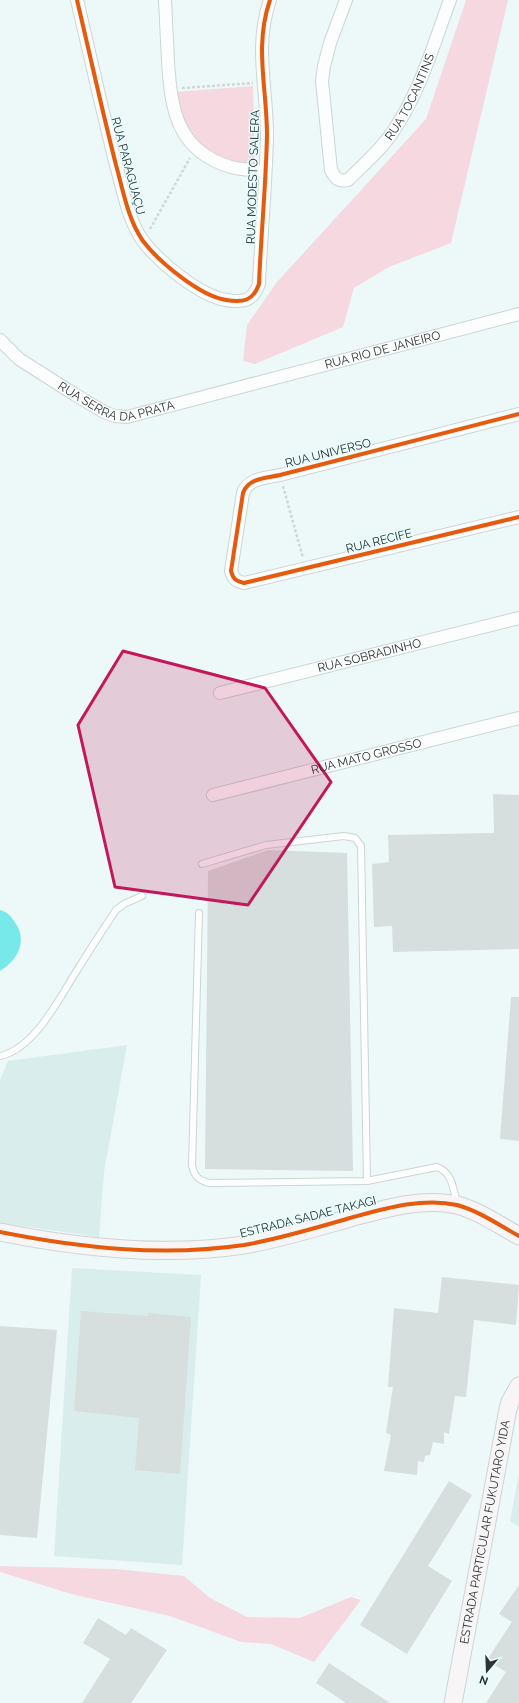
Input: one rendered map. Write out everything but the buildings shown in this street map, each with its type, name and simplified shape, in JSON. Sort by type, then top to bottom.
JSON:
[{"type":"street","name":"RUA PARAGUAÇU","points":[[78,0],[123,189],[134,224],[143,241],[167,266],[209,295],[226,300],[244,300]]},
{"type":"street","points":[[165,0],[170,89],[175,114],[180,128],[203,154],[220,163],[245,170],[265,171]]},
{"type":"street","name":"RUA MODESTO SALERA","points":[[244,300],[251,299],[256,293],[259,284],[267,135],[261,63],[262,31],[270,0]]},
{"type":"street","name":"RUA TOCANTINS","points":[[346,0],[330,43],[322,81],[330,170],[338,181],[348,180],[394,131],[406,111],[426,64],[450,0]]},
{"type":"street","name":"RUA RIO DE JANEIRO","points":[[246,386],[519,314]]},
{"type":"street","name":"RUA SERRA DA PRATA","points":[[0,340],[19,358],[48,378],[98,408],[115,416],[138,416],[246,386]]},
{"type":"street","name":"RUA UNIVERSO","points":[[244,583],[237,581],[232,577],[231,571],[242,493],[245,486],[252,481],[519,414]]},
{"type":"street","name":"RUA RECIFE","points":[[244,583],[519,517]]},
{"type":"street","name":"RUA SOBRADINHO","points":[[220,694],[519,618]]},
{"type":"street","name":"RUA MATO GROSSO","points":[[213,795],[519,718]]},
{"type":"street","name":"ESTRADA SADAE TAKAGI","points":[[0,1232],[44,1241],[147,1250],[202,1249],[244,1245],[315,1228],[380,1210],[416,1203],[438,1203],[457,1206],[486,1218],[519,1236]]},
{"type":"street","name":"ESTRADA PARTICULAR FUKUTARO YIDA","points":[[453,1703],[508,1409],[510,1402],[519,1386]]},
{"type":"lane","points":[[202,864],[266,845],[344,836],[355,838],[361,846],[367,1181]]},
{"type":"lane","points":[[0,1056],[6,1055],[20,1047],[31,1037],[48,1017],[116,910],[124,904],[142,896]]},
{"type":"lane","points":[[199,913],[192,1165],[194,1174],[200,1180],[208,1183],[367,1181],[437,1167],[445,1170],[450,1175],[457,1206]]},
{"type":"path","points":[[170,89],[263,82]]},
{"type":"path","points":[[143,241],[196,147]]},
{"type":"path","points":[[280,475],[306,569]]},
{"type":"highlighted area","points":[[123,651],[265,688],[331,782],[248,905],[115,887],[78,725]]},
{"type":"shaded area","points":[[466,0],[508,0],[451,243],[389,267],[354,288],[343,327],[255,364],[243,361],[247,325],[277,282],[426,119]]},
{"type":"shaded area","points":[[253,86],[255,170],[219,162],[180,126],[175,92]]},
{"type":"shaded area","points":[[127,1045],[104,1172],[99,1237],[0,1223],[0,1080],[8,1061]]},
{"type":"shaded area","points":[[72,1268],[201,1275],[182,1565],[54,1556]]},
{"type":"shaded area","points":[[519,1473],[519,1527],[510,1521]]},
{"type":"shaded area","points":[[0,1566],[115,1569],[184,1576],[210,1598],[247,1617],[300,1618],[351,1597],[361,1600],[314,1662],[271,1644],[241,1642],[170,1616],[71,1594],[0,1572]]},
{"type":"water","points":[[0,910],[8,914],[14,921],[18,928],[21,942],[12,961],[0,971]]},
{"type":"cycle path","points":[[77,0],[106,124],[133,224],[143,241],[159,259],[181,277],[204,292],[226,300],[237,301],[247,300],[254,294],[259,284],[267,135],[262,51],[265,17],[270,0]]},
{"type":"cycle path","points":[[519,414],[280,475],[263,478],[249,484],[243,493],[231,571],[235,579],[244,583],[519,517]]},
{"type":"cycle path","points":[[0,1232],[30,1238],[122,1249],[214,1249],[270,1240],[389,1208],[430,1202],[457,1205],[473,1211],[519,1236]]}]
